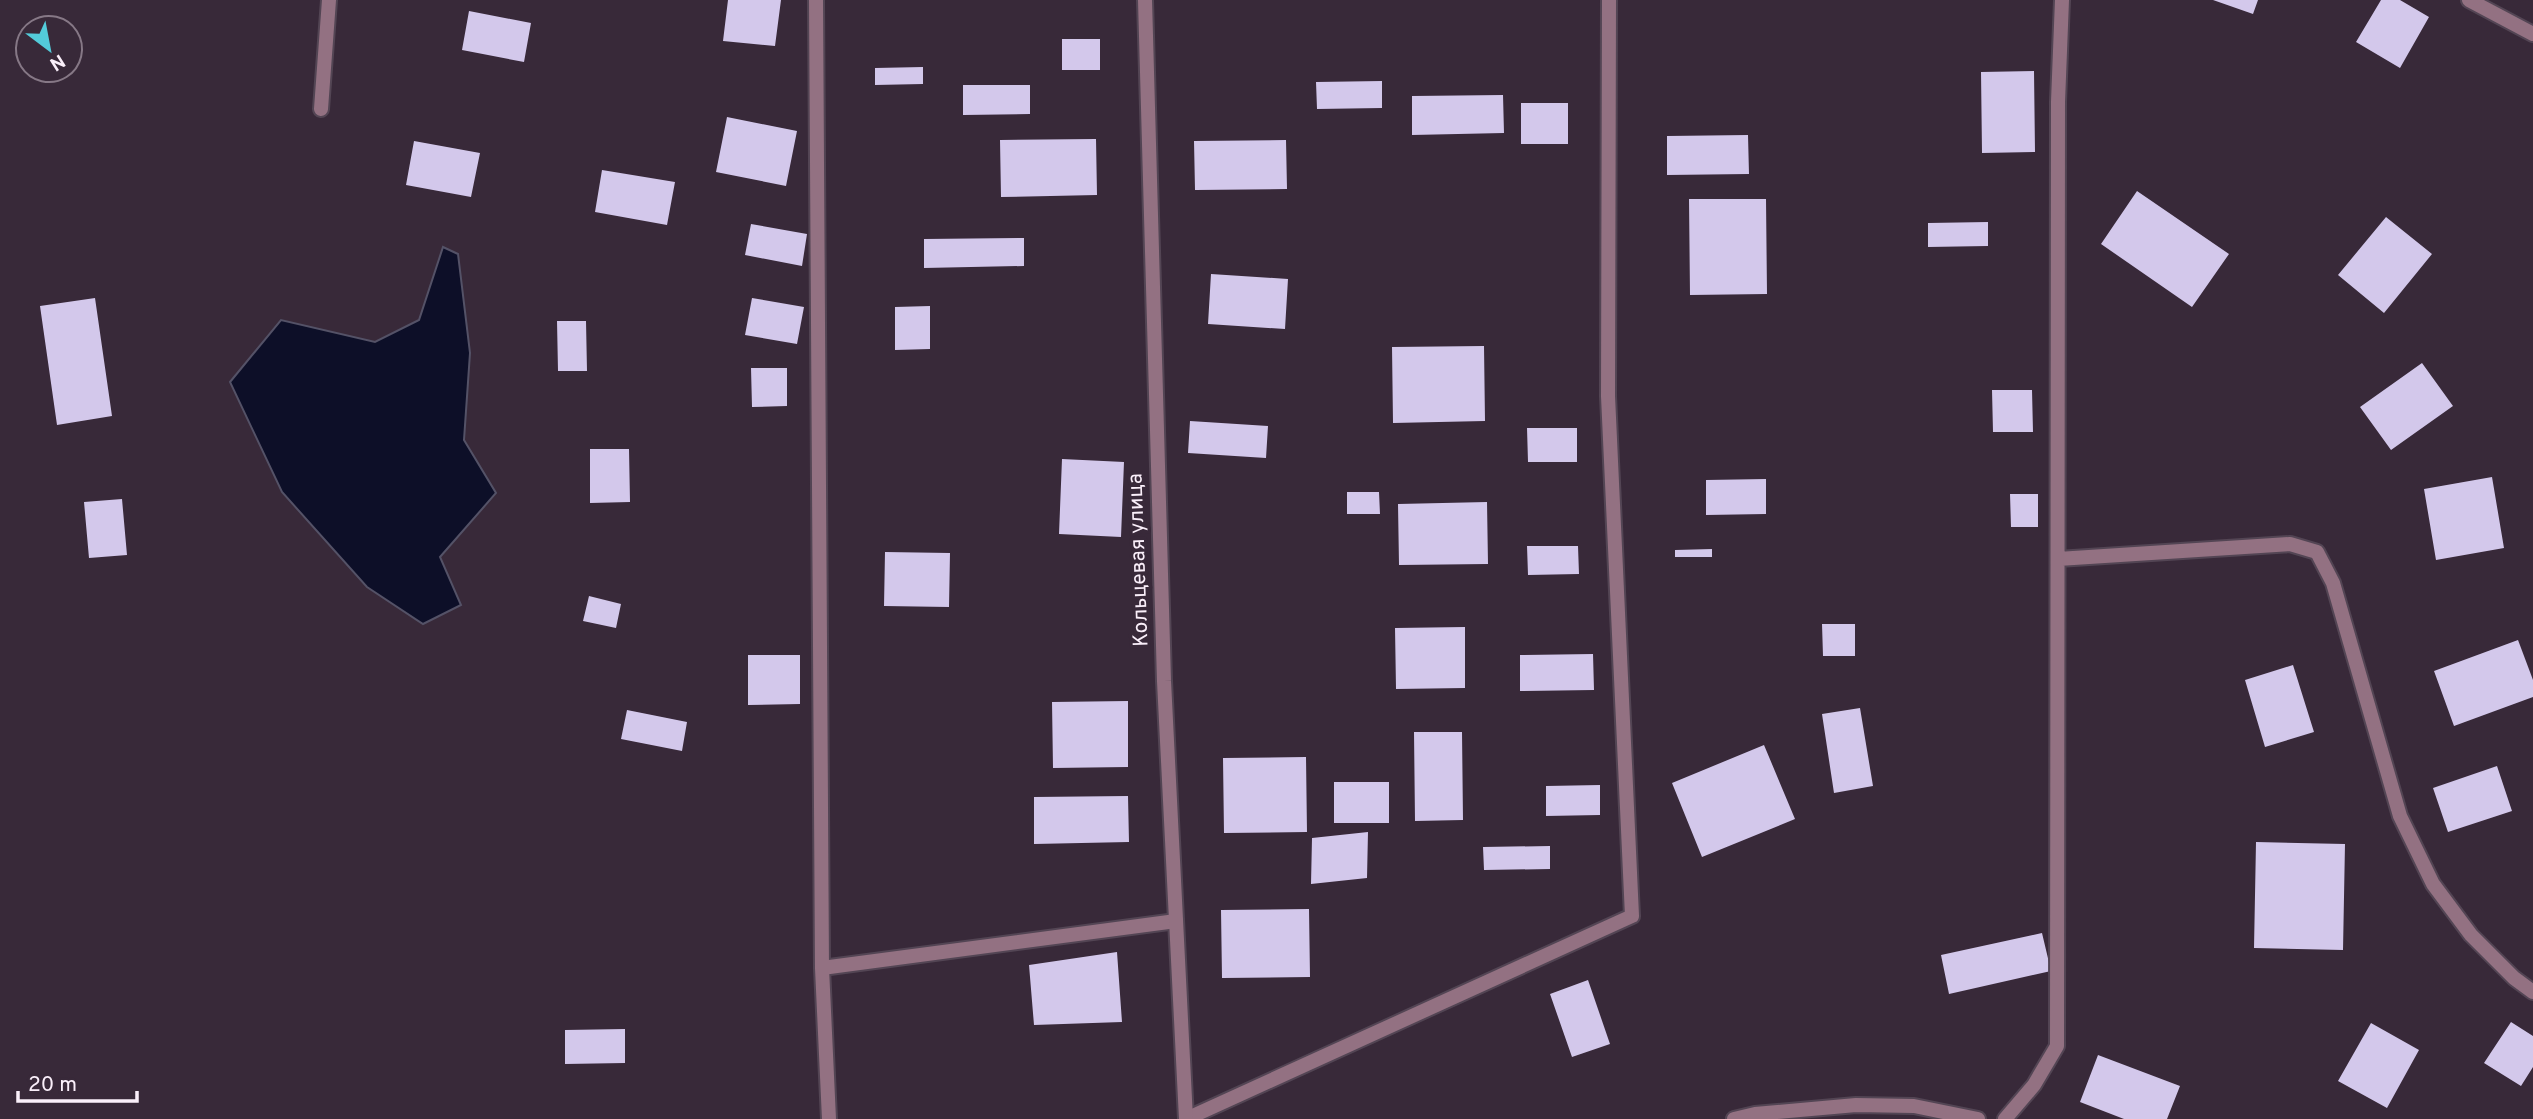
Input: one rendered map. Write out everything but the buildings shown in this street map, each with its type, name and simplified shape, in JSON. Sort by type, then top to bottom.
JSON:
[{"type":"street","points":[[321,109],[329,0]]},
{"type":"street","points":[[816,0],[822,968],[829,1119]]},
{"type":"street","name":"Кольцевая улица","points":[[1145,0],[1163,667],[1186,1119]]},
{"type":"street","points":[[1186,1119],[1632,916],[1608,396],[1609,0]]},
{"type":"street","points":[[2005,1119],[2034,1085],[2057,1046],[2058,102],[2062,0]]},
{"type":"street","points":[[2469,0],[2533,34]]},
{"type":"street","points":[[2058,559],[2290,544],[2317,552],[2333,583],[2400,816],[2433,884],[2471,935],[2514,978],[2533,992]]},
{"type":"street","points":[[822,968],[1176,921]]},
{"type":"street","points":[[1734,1119],[1755,1114],[1856,1105],[1914,1106],[1978,1119]]},
{"type":"water","points":[[443,247],[458,254],[470,353],[464,440],[496,493],[440,557],[461,605],[423,624],[367,587],[282,492],[230,382],[281,320],[375,342],[419,320]]}]
